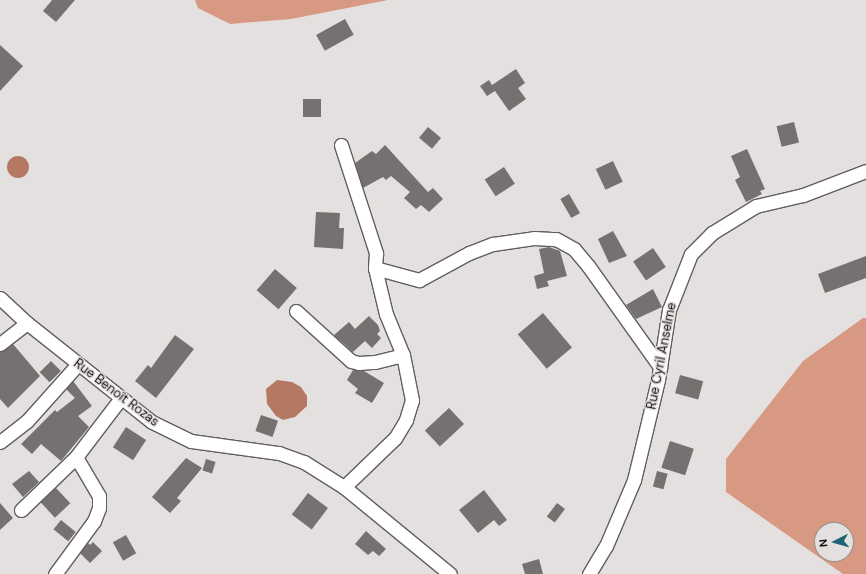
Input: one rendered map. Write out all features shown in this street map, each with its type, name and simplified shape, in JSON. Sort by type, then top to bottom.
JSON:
[{"type":"street","points":[[340,145],[376,253],[375,268],[386,314],[403,355],[412,400],[406,420],[395,438],[344,487]]},
{"type":"street","name":"Rue Cyril Anselme","points":[[589,574],[606,546],[634,480],[647,431],[660,367],[669,310],[685,265],[700,244],[739,214],[756,206],[803,195],[866,171]]},
{"type":"street","points":[[375,268],[419,280],[469,253],[492,244],[534,238],[556,238],[574,249],[589,267],[660,367]]},
{"type":"street","name":"Rue Benoît Rozas","points":[[0,298],[27,323],[152,422],[191,441],[279,453],[304,462],[344,487],[450,574]]},
{"type":"street","points":[[296,312],[351,361],[375,362],[403,355]]},
{"type":"street","points":[[0,344],[27,323]]},
{"type":"street","points":[[0,442],[27,421],[78,364]]},
{"type":"street","points":[[21,510],[76,457],[121,398]]},
{"type":"street","points":[[55,574],[94,521],[99,508],[99,496],[76,457]]},
{"type":"shaded area","points":[[195,0],[388,0],[291,19],[230,24],[198,8]]},
{"type":"shaded area","points":[[18,156],[26,159],[29,167],[26,175],[18,178],[10,175],[7,167],[10,159]]},
{"type":"shaded area","points":[[863,318],[866,318],[866,574],[843,574],[826,562],[854,562],[854,522],[814,522],[814,554],[726,492],[726,459],[803,361]]},
{"type":"shaded area","points":[[277,380],[292,382],[301,387],[307,396],[307,406],[295,417],[283,420],[276,416],[267,404],[266,389]]},
{"type":"building","points":[[52,0],[75,0],[56,22],[43,11]]},
{"type":"building","points":[[345,19],[354,35],[325,51],[316,35]]},
{"type":"building","points":[[0,45],[23,66],[0,91]]},
{"type":"building","points":[[516,69],[525,83],[518,88],[526,99],[509,111],[495,91],[487,96],[480,86],[489,80],[492,85]]},
{"type":"building","points":[[303,99],[321,99],[321,117],[303,117]]},
{"type":"building","points":[[794,122],[799,142],[782,147],[777,126]]},
{"type":"building","points":[[428,127],[441,138],[432,149],[419,138]]},
{"type":"building","points":[[385,145],[428,192],[433,188],[443,199],[429,212],[421,205],[416,209],[404,198],[410,192],[391,176],[386,180],[383,177],[363,188],[355,163],[372,151],[376,154]]},
{"type":"building","points":[[747,149],[765,189],[760,191],[762,194],[746,202],[735,180],[740,177],[731,156]]},
{"type":"building","points":[[613,161],[623,182],[606,190],[596,169]]},
{"type":"building","points":[[504,167],[515,184],[496,196],[485,180]]},
{"type":"building","points":[[569,194],[580,213],[571,218],[560,199]]},
{"type":"building","points":[[316,212],[340,213],[339,228],[344,228],[343,249],[314,247]]},
{"type":"building","points":[[613,231],[627,256],[609,263],[598,239]]},
{"type":"building","points":[[549,247],[560,251],[567,276],[547,281],[549,286],[537,289],[534,276],[544,273],[539,249]]},
{"type":"building","points":[[653,248],[666,267],[646,280],[633,261]]},
{"type":"building","points":[[866,256],[866,278],[825,293],[818,274]]},
{"type":"building","points":[[275,269],[297,288],[279,309],[257,290]]},
{"type":"building","points":[[653,289],[662,307],[636,319],[626,305]]},
{"type":"building","points":[[543,313],[572,347],[547,369],[518,334]]},
{"type":"building","points":[[369,316],[378,325],[380,331],[377,334],[381,338],[372,348],[365,341],[353,352],[334,335],[349,322],[355,329]]},
{"type":"building","points":[[175,335],[194,349],[156,398],[135,381],[148,365],[151,368]]},
{"type":"building","points":[[13,344],[40,376],[8,408],[0,399],[0,352]]},
{"type":"building","points":[[51,361],[61,371],[50,382],[40,372]]},
{"type":"building","points":[[353,370],[364,371],[384,383],[372,403],[355,393],[358,389],[347,380]]},
{"type":"building","points":[[680,375],[703,381],[698,400],[675,393]]},
{"type":"building","points":[[73,381],[92,406],[78,416],[89,427],[61,461],[41,444],[32,454],[21,444],[55,410],[57,412],[75,398],[66,389]]},
{"type":"building","points":[[449,408],[464,424],[440,447],[425,431]]},
{"type":"building","points":[[261,415],[278,421],[272,437],[255,431]]},
{"type":"building","points":[[126,427],[146,440],[133,460],[113,447]]},
{"type":"building","points":[[670,441],[694,449],[685,475],[661,468]]},
{"type":"building","points":[[186,458],[202,468],[177,498],[181,501],[170,513],[152,497]]},
{"type":"building","points":[[206,459],[216,462],[212,473],[202,470]]},
{"type":"building","points":[[29,471],[39,482],[23,497],[12,484]]},
{"type":"building","points":[[657,471],[668,474],[663,489],[653,486]]},
{"type":"building","points":[[56,488],[70,503],[55,518],[41,502]]},
{"type":"building","points":[[484,490],[507,520],[499,526],[494,520],[478,533],[459,510]]},
{"type":"building","points":[[308,493],[328,508],[312,530],[292,515]]},
{"type":"building","points":[[0,503],[13,518],[0,530]]},
{"type":"building","points":[[557,503],[565,509],[555,523],[547,517]]},
{"type":"building","points":[[61,520],[76,532],[68,541],[53,529]]},
{"type":"building","points":[[366,531],[386,549],[379,556],[373,551],[368,555],[355,544]]},
{"type":"building","points":[[126,535],[136,553],[123,561],[113,542]]},
{"type":"building","points":[[93,542],[102,551],[90,563],[80,553],[88,543],[90,545]]},
{"type":"building","points":[[539,559],[543,574],[525,574],[522,564]]}]
